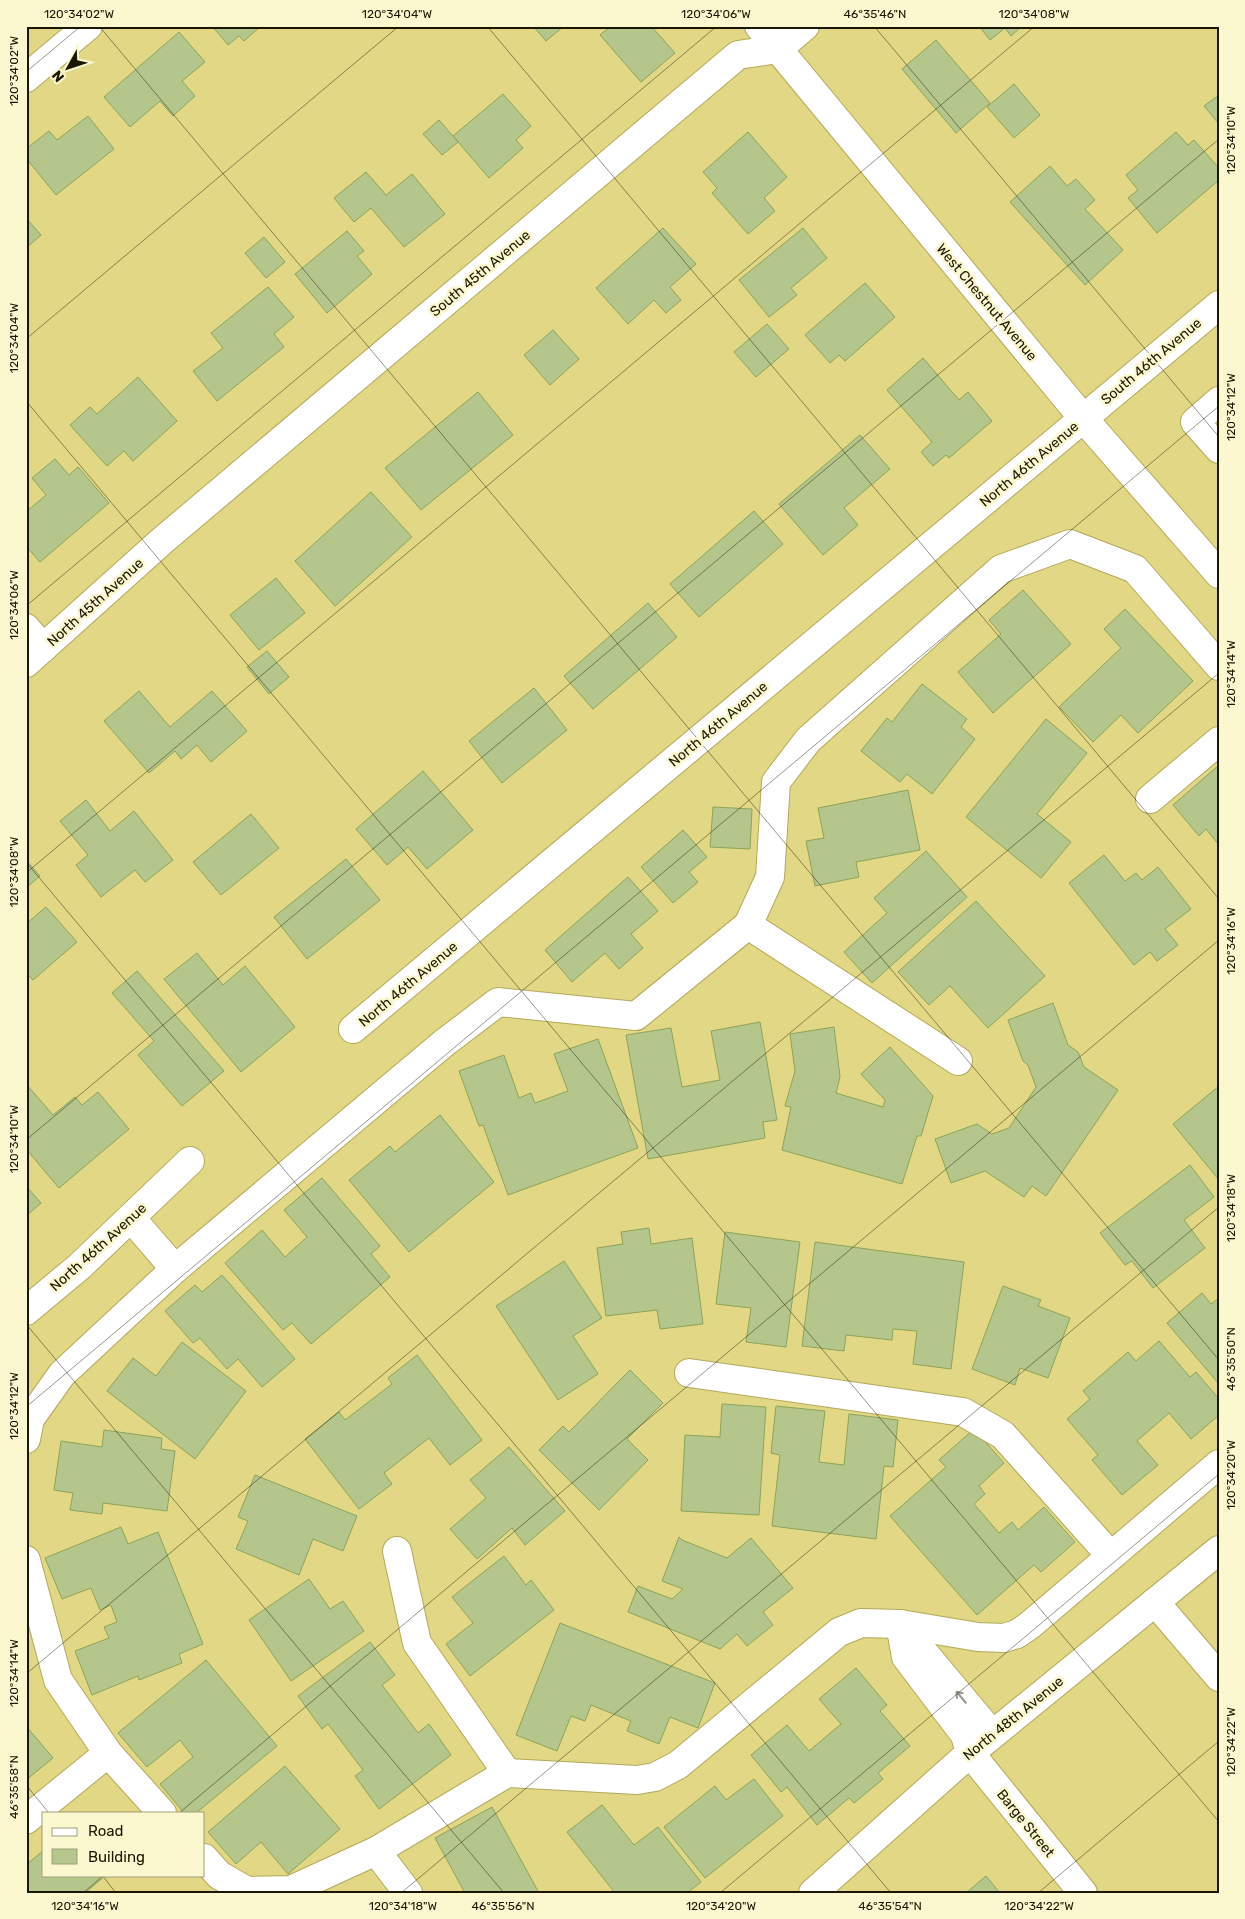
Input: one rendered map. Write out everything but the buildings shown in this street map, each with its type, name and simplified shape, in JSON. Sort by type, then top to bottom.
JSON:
[{"type":"street","points":[[26,78],[88,26]]},
{"type":"street","name":"West Chestnut Avenue","points":[[759,26],[1083,418],[1217,570]]},
{"type":"street","points":[[778,49],[804,26]]},
{"type":"street","name":"South 45th Avenue","points":[[163,540],[738,55],[778,49]]},
{"type":"street","name":"South 46th Avenue","points":[[1083,418],[1219,305]]},
{"type":"street","points":[[1219,401],[1195,422],[1219,449]]},
{"type":"street","name":"North 46th Avenue","points":[[354,1029],[1083,418]]},
{"type":"street","name":"North 45th Avenue","points":[[32,646],[163,540]]},
{"type":"street","points":[[26,1439],[30,1419],[62,1374],[175,1269],[444,1043],[498,1002],[636,1016],[748,925],[770,877],[776,782],[808,740],[1001,569],[1070,544],[1135,569],[1219,666]]},
{"type":"street","points":[[1150,798],[1219,740]]},
{"type":"street","points":[[748,925],[958,1062]]},
{"type":"street","name":"North 46th Avenue","points":[[26,1310],[80,1266],[190,1161]]},
{"type":"street","points":[[132,1218],[175,1269]]},
{"type":"street","points":[[689,1373],[963,1412],[1003,1435],[1110,1555]]},
{"type":"street","points":[[205,1859],[219,1875],[247,1891],[291,1890],[376,1851],[508,1773],[637,1780],[655,1777],[678,1765],[838,1632],[861,1623],[900,1624],[978,1637],[1004,1638],[1017,1634],[1219,1464]]},
{"type":"street","name":"North 48th Avenue","points":[[812,1893],[970,1752],[1219,1550]]},
{"type":"street","points":[[397,1551],[417,1643],[508,1773]]},
{"type":"street","points":[[26,1560],[58,1680],[108,1753],[161,1812]]},
{"type":"street","points":[[1155,1602],[1219,1677]]},
{"type":"street","points":[[900,1624],[992,1734]]},
{"type":"street","name":"Barge Street","points":[[900,1624],[906,1657],[965,1735],[970,1752],[1083,1893]]},
{"type":"street","points":[[26,1820],[108,1753]]},
{"type":"street","points":[[376,1851],[408,1893]]}]
